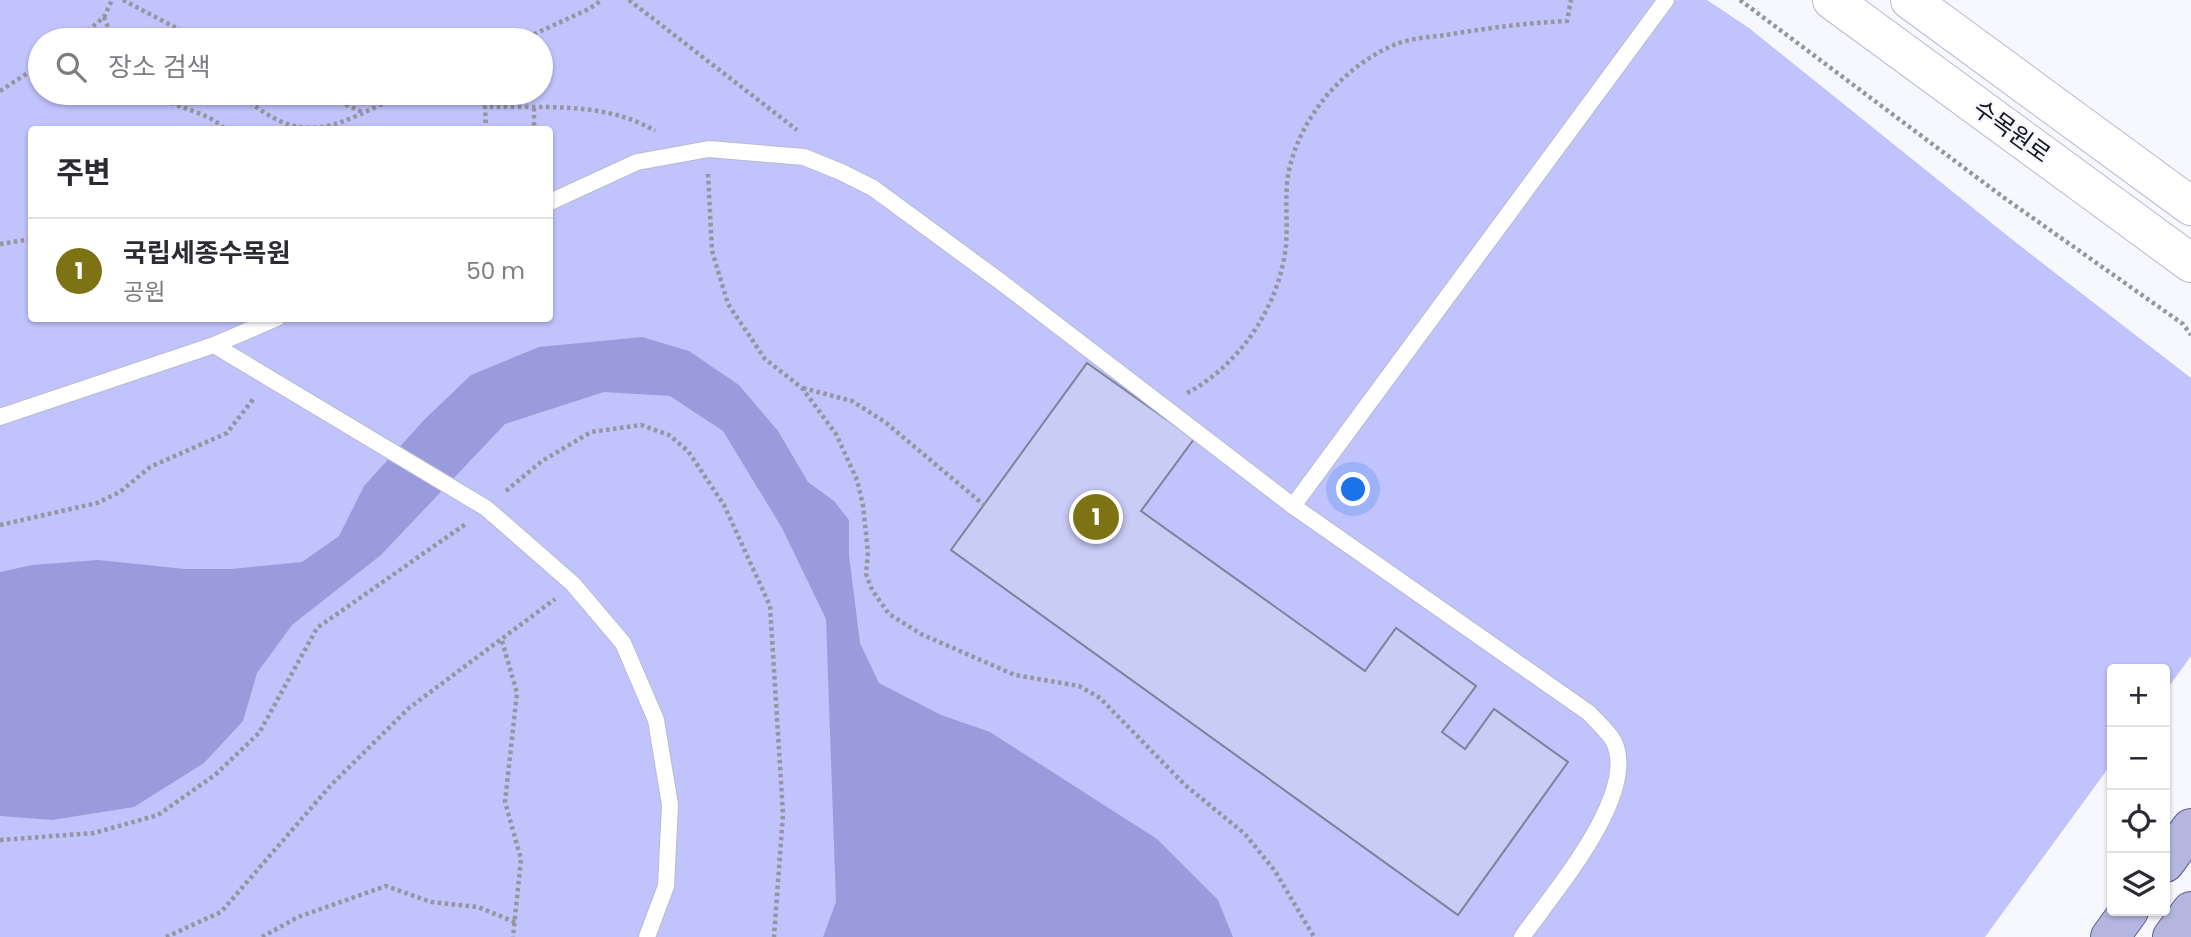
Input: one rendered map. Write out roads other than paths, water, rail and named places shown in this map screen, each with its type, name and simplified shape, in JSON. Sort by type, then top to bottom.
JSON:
[{"type":"main road","points":[[2170,856],[2191,828]]},
{"type":"main road","points":[[2172,937],[2191,911]]},
{"type":"main road","points":[[2109,937],[2125,916]]},
{"type":"street","name":"수목원로","points":[[1832,0],[2191,263]]},
{"type":"street","name":"수목원로","points":[[1910,0],[2191,206]]},
{"type":"lane","points":[[1293,506],[1666,0]]},
{"type":"lane","points":[[553,201],[637,162],[709,149],[804,158],[873,188],[1293,506],[1589,713],[1614,742],[1620,775],[1609,809],[1522,937]]},
{"type":"lane","points":[[0,416],[214,345],[267,322]]},
{"type":"lane","points":[[214,345],[486,508],[573,584],[624,643],[656,720],[670,805],[666,886],[647,937]]},
{"type":"place","name":"국립세종수목원","points":[[1096,517]]}]
